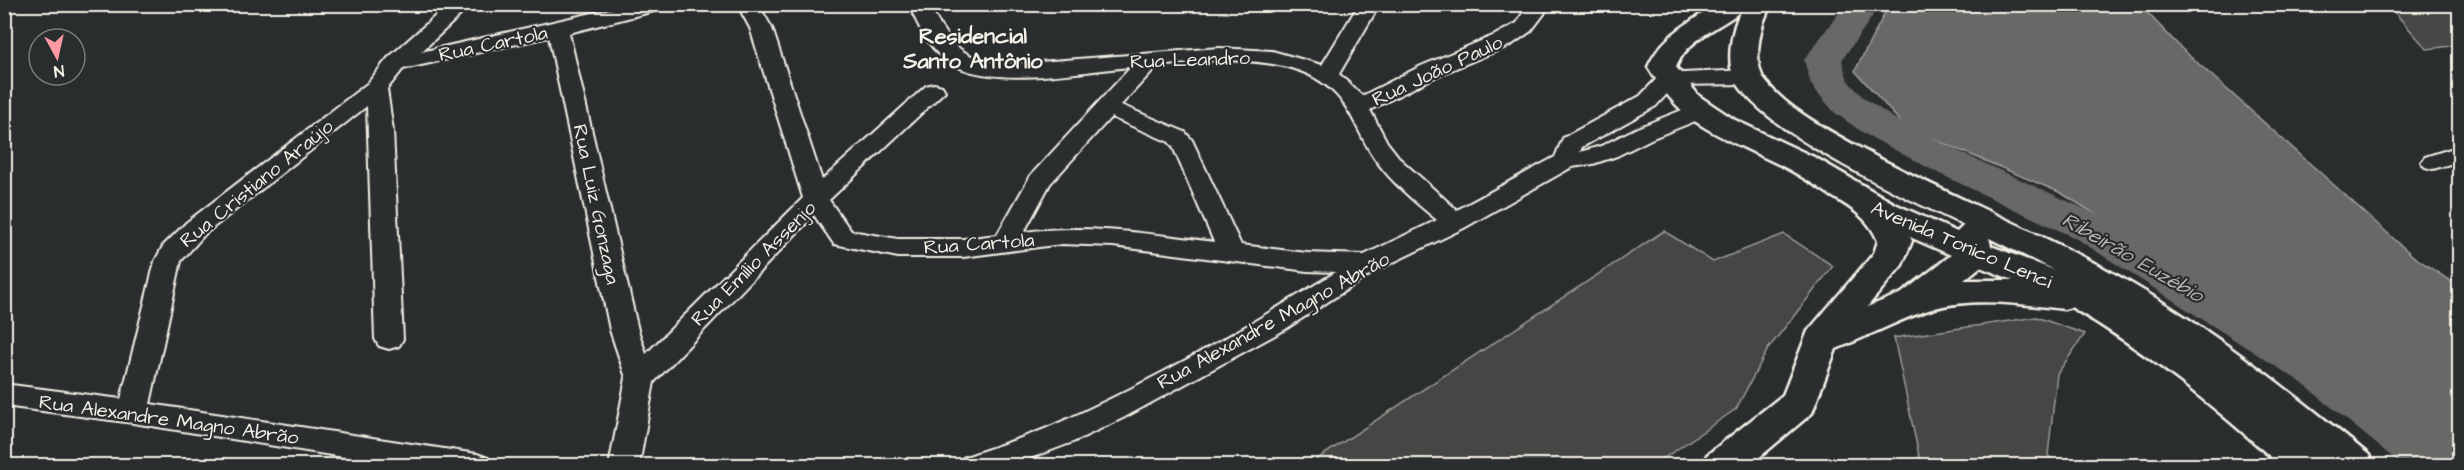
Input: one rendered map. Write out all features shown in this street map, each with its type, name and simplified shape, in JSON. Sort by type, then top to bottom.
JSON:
[{"type":"main road","points":[[1669,79],[1662,67],[1668,52],[1677,41],[1723,13],[1732,4]]},
{"type":"main road","points":[[1748,76],[1743,41],[1750,16],[1760,4]]},
{"type":"main road","name":"Avenida Tonico Lenci","points":[[1748,76],[1765,97],[1782,112],[1844,152],[1903,185],[2059,258],[2119,291],[2257,384],[2355,465]]},
{"type":"main road","name":"Avenida Tonico Lenci","points":[[1669,79],[1682,96],[1700,111],[1736,133],[1804,165],[1871,206],[1976,253],[2030,272],[2084,298],[2151,339],[2202,376],[2308,465]]},
{"type":"main road","points":[[1804,165],[1917,215],[1932,214],[1931,207],[1903,185]]},
{"type":"main road","points":[[1914,302],[1976,253],[1972,235],[1967,228],[1933,198]]},
{"type":"main road","points":[[1721,465],[1799,403],[1821,340],[1890,257],[1895,241],[1888,225],[1871,206]]},
{"type":"main road","points":[[1821,340],[1931,296],[1961,292],[2031,293],[2084,298]]},
{"type":"street","name":"Rua Cristiano Araújo","points":[[133,412],[160,288],[172,252],[196,228],[376,88],[396,63],[462,4]]},
{"type":"street","name":"Rua Cartola","points":[[396,63],[558,29],[659,4]]},
{"type":"street","name":"Rua Cartola","points":[[747,4],[761,28],[816,200],[843,238],[854,242],[898,248],[930,249],[963,248],[1062,236],[1103,238],[1307,262],[1368,264]]},
{"type":"street","name":"Rua Leandro","points":[[919,4],[934,36],[950,53],[974,65],[1007,69],[1037,69],[1245,54],[1304,66],[1327,75],[1338,82],[1358,107],[1383,154],[1401,175],[1455,222]]},
{"type":"street","points":[[1327,75],[1370,4]]},
{"type":"street","name":"Rua João Paulo","points":[[1358,107],[1429,71],[1503,40],[1524,27],[1538,4]]},
{"type":"street","name":"Rua Luiz Gonzaga","points":[[558,29],[624,330],[640,378]]},
{"type":"street","points":[[1006,242],[1040,180],[1150,60]]},
{"type":"street","points":[[1700,111],[1601,154],[1566,161],[1571,143],[1648,100],[1669,79],[1748,76]]},
{"type":"street","points":[[376,88],[381,131],[388,339]]},
{"type":"street","name":"Rua Emílio Assenjo","points":[[640,378],[816,200],[934,91]]},
{"type":"street","points":[[1107,107],[1177,137],[1184,145],[1231,252]]},
{"type":"street","points":[[1616,119],[1645,134]]},
{"type":"street","points":[[2433,162],[2460,153]]},
{"type":"street","name":"Rua Alexandre Magno Abrão","points":[[974,465],[1062,434],[1113,410],[1274,323],[1368,264],[1455,222],[1566,161]]},
{"type":"street","points":[[624,465],[640,378]]},
{"type":"street","name":"Rua Alexandre Magno Abrão","points":[[4,395],[133,412],[477,465]]},
{"type":"shaded area","points":[[1889,5],[2140,5],[2181,48],[2413,256],[2459,287],[2459,457],[2278,326],[2061,193],[1905,127],[1855,71]]},
{"type":"shaded area","points":[[2388,5],[2459,5],[2459,45],[2427,49]]},
{"type":"shaded area","points":[[1664,231],[1713,262],[1784,234],[1833,266],[1768,349],[1736,409],[1654,465],[1308,465]]},
{"type":"shaded area","points":[[2036,317],[2085,334],[2057,374],[2048,455],[2057,465],[1921,465],[1894,338]]},
{"type":"waterway","name":"Ribeirão Euzébio","points":[[1860,4],[1854,17],[1823,60],[1830,84],[1849,105],[1879,126],[1950,163],[2092,229],[2319,370],[2439,466]]},
{"type":"district","name":"Residencial Santo Antônio","points":[[973,48]]}]
